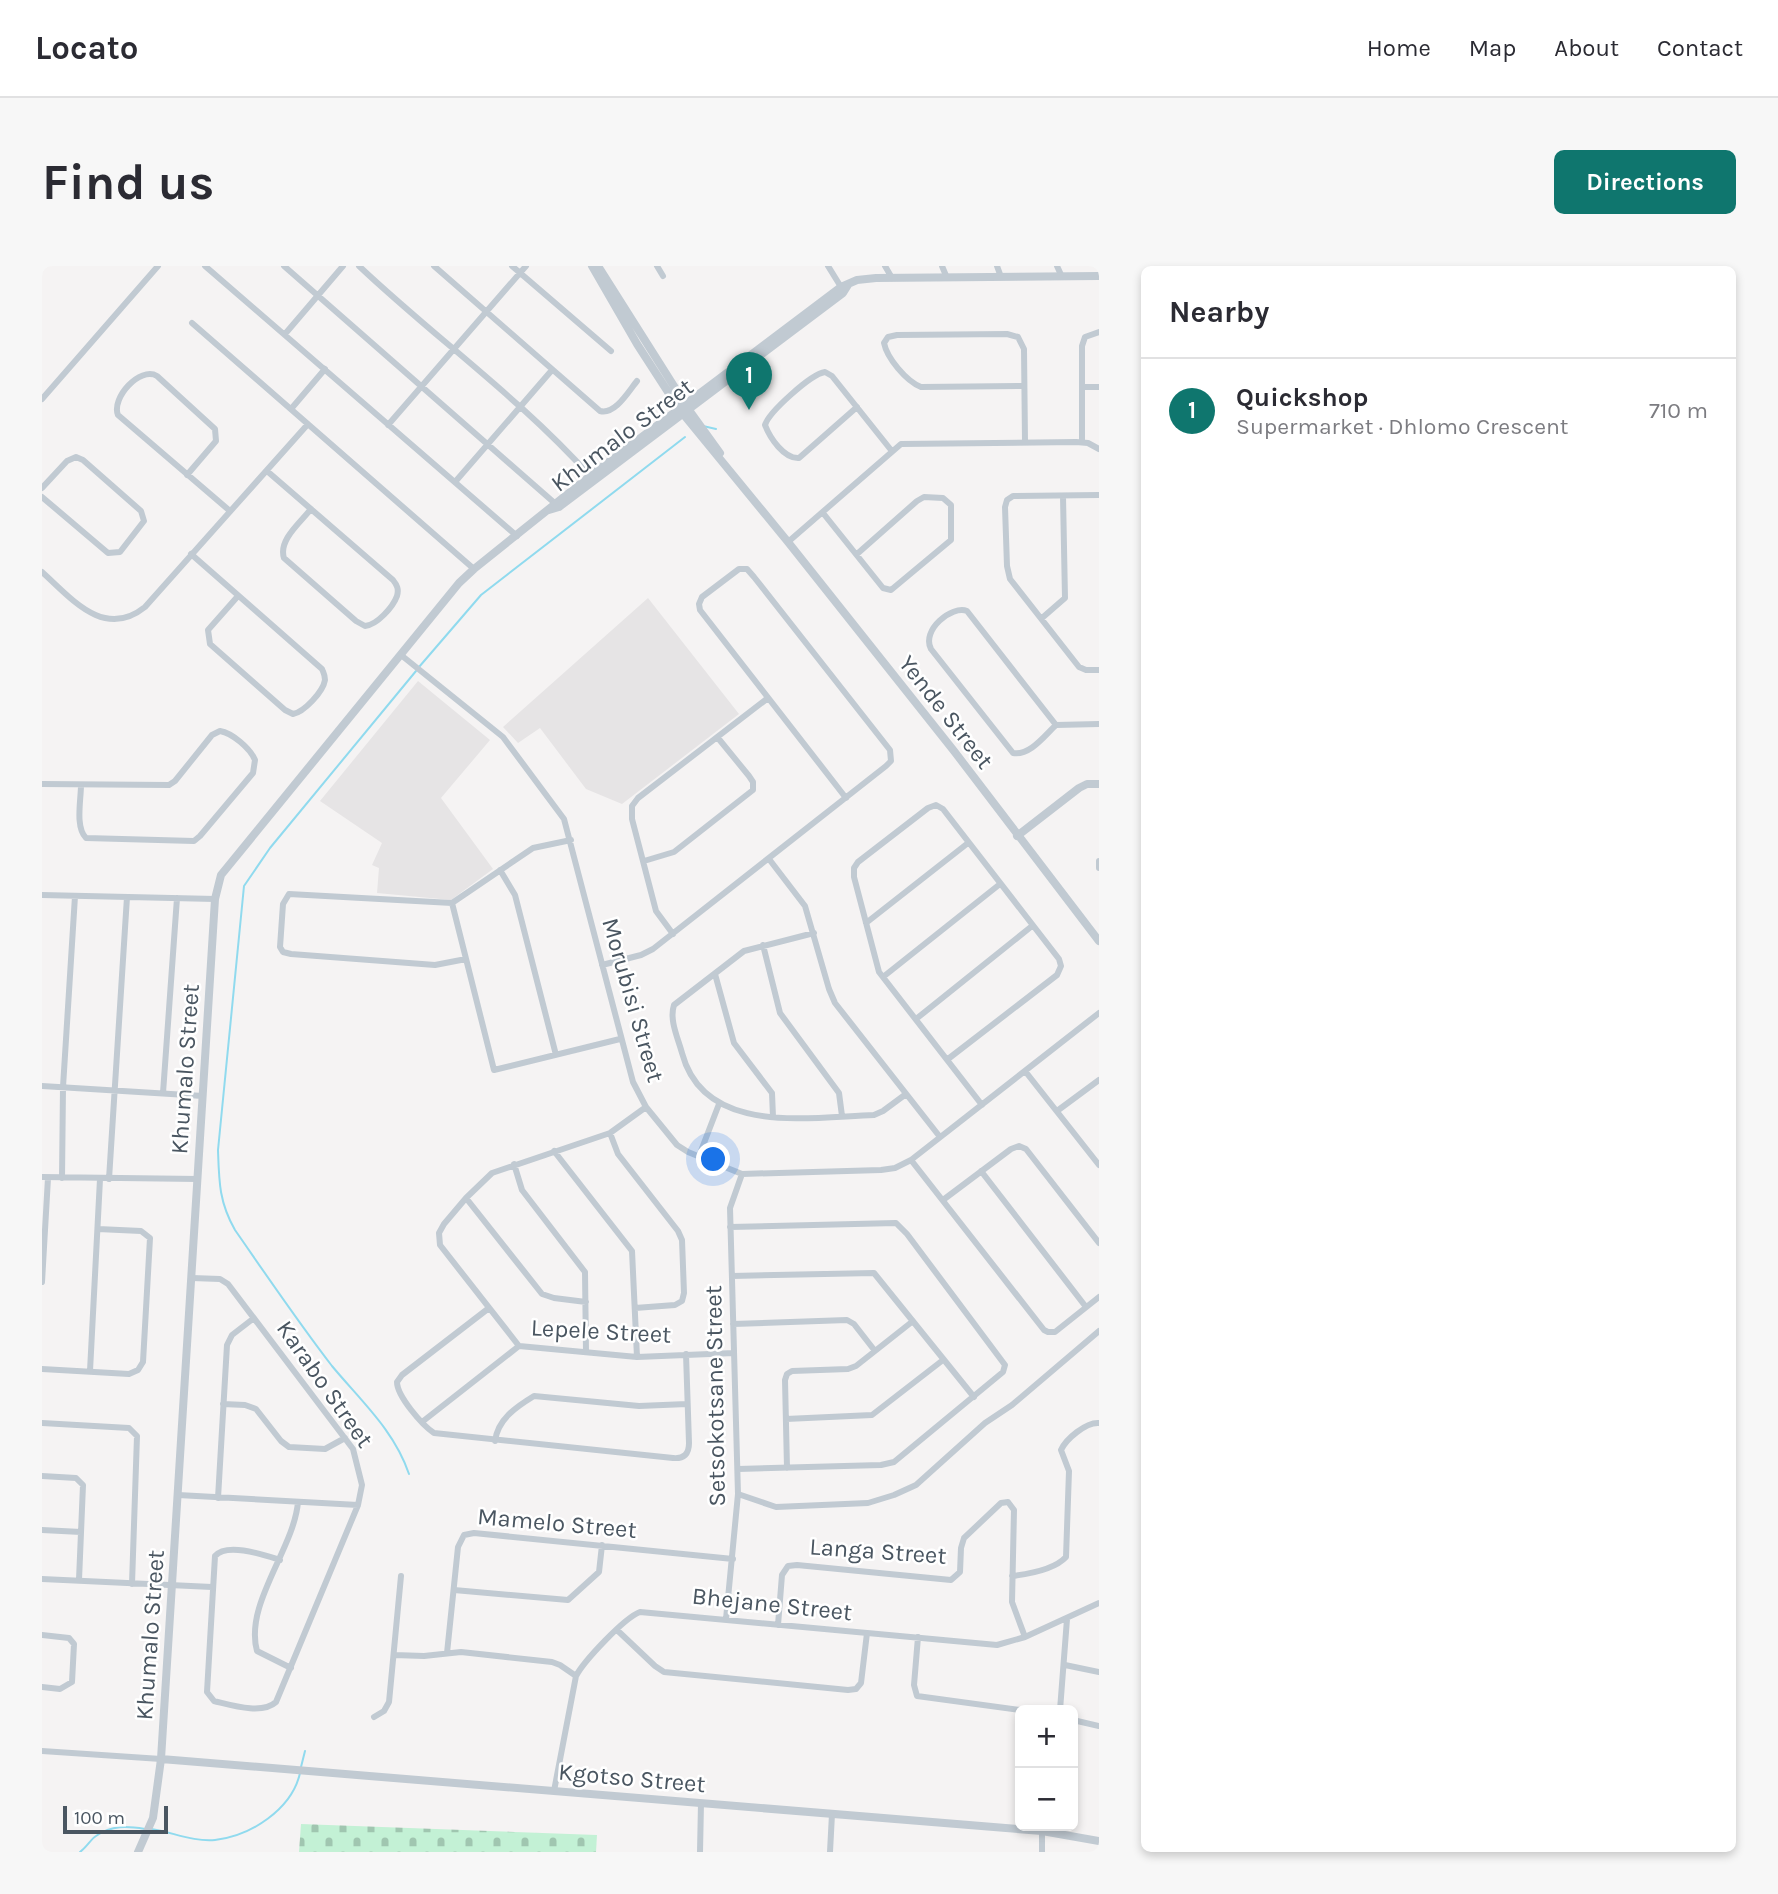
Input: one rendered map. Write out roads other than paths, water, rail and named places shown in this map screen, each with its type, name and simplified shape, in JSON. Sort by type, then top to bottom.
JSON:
[{"type":"street","points":[[42,399],[158,266]]},
{"type":"street","points":[[205,266],[517,536]]},
{"type":"street","points":[[284,266],[422,386],[554,507]]},
{"type":"street","points":[[285,334],[343,266]]},
{"type":"street","points":[[359,266],[520,408],[590,476]]},
{"type":"street","points":[[434,266],[596,408],[606,412],[612,409],[637,381]]},
{"type":"street","points":[[512,266],[611,351]]},
{"type":"street","points":[[388,425],[526,266]]},
{"type":"street","name":"Yende Street","points":[[592,266],[670,396],[684,409]]},
{"type":"street","name":"Yende Street","points":[[598,266],[684,409],[954,751],[1099,941]]},
{"type":"street","points":[[657,266],[663,276]]},
{"type":"street","points":[[828,266],[844,286]]},
{"type":"street","points":[[885,266],[892,278]]},
{"type":"street","points":[[942,266],[947,278]]},
{"type":"street","points":[[997,266],[1001,277]]},
{"type":"street","points":[[1057,266],[1062,277]]},
{"type":"street","name":"Khumalo Street","points":[[554,507],[590,476],[663,421],[684,409],[729,371],[844,286],[863,279],[1099,276]]},
{"type":"street","name":"Khumalo Street","points":[[140,1849],[153,1818],[161,1759],[217,884],[226,867],[459,583],[554,507],[836,298],[844,286]]},
{"type":"street","points":[[192,323],[474,569]]},
{"type":"street","points":[[1082,442],[1083,340],[1099,332]]},
{"type":"street","points":[[1024,386],[921,387],[909,380],[887,352],[884,347],[885,340],[897,335],[1013,335],[1021,341],[1024,349],[1025,442]]},
{"type":"street","points":[[291,409],[325,369]]},
{"type":"street","points":[[455,482],[552,370]]},
{"type":"street","points":[[729,371],[740,370]]},
{"type":"street","points":[[857,407],[799,458],[787,455],[765,425],[769,416],[820,372],[832,376],[857,407],[891,450]]},
{"type":"street","points":[[187,475],[216,441],[215,429],[157,376],[142,374],[118,399],[116,412],[187,475],[230,511]]},
{"type":"street","points":[[1082,387],[1099,387]]},
{"type":"street","points":[[663,421],[670,396]]},
{"type":"street","points":[[42,572],[93,616],[112,619],[134,615],[145,607],[307,424]]},
{"type":"street","points":[[788,542],[891,450],[905,443],[1082,442],[1099,449]]},
{"type":"street","points":[[42,488],[66,460],[76,457],[141,510],[144,521],[120,552],[108,553],[42,498]]},
{"type":"street","points":[[267,471],[312,509],[396,583],[396,598],[373,624],[365,626],[356,621],[284,558],[282,548],[285,542],[312,509]]},
{"type":"street","points":[[1099,495],[1018,495],[1009,498],[1006,503],[1009,576],[1079,667],[1099,670]]},
{"type":"street","points":[[1042,618],[1064,600],[1066,595],[1063,496]]},
{"type":"street","points":[[822,513],[883,588],[894,589],[951,540],[951,505],[943,498],[920,498],[857,554]]},
{"type":"street","points":[[191,554],[324,672],[324,684],[301,712],[293,714],[285,710],[210,644],[208,630],[238,596]]},
{"type":"street","points":[[602,965],[648,952],[846,798],[886,766],[892,757],[890,750],[750,572],[739,569],[702,597],[700,610],[846,798]]},
{"type":"street","points":[[1056,725],[967,611],[953,611],[929,632],[927,640],[931,649],[1013,753],[1028,751],[1056,725],[1099,724]]},
{"type":"street","name":"Morubisi Street","points":[[401,655],[509,743],[561,814],[571,840],[633,1083],[646,1107],[677,1145],[742,1174],[895,1168],[911,1160],[1099,1013]]},
{"type":"street","points":[[673,933],[656,911],[632,818],[633,803],[768,698]]},
{"type":"street","points":[[42,784],[171,785],[212,735],[220,731],[228,733],[252,753],[255,760],[253,773],[194,841],[86,838],[80,827],[81,785]]},
{"type":"street","points":[[644,860],[674,852],[753,790],[753,782],[749,776],[718,738]]},
{"type":"street","points":[[1017,836],[1079,788],[1099,783]]},
{"type":"street","points":[[948,1059],[1057,975],[1061,966],[1059,959],[943,809],[936,805],[928,808],[858,862],[854,868],[854,877],[877,969],[982,1105]]},
{"type":"street","points":[[466,959],[429,965],[291,954],[281,950],[283,904],[289,894],[452,903],[537,847],[571,840]]},
{"type":"street","points":[[866,923],[968,843]]},
{"type":"street","points":[[769,859],[805,906],[835,1003],[940,1137]]},
{"type":"street","points":[[1099,861],[1099,868]]},
{"type":"street","points":[[500,870],[515,895],[556,1055]]},
{"type":"street","points":[[883,977],[1000,884]]},
{"type":"street","points":[[42,895],[215,899]]},
{"type":"street","points":[[62,1178],[63,1087],[75,896]]},
{"type":"street","points":[[90,1371],[98,1229],[114,1090],[127,897]]},
{"type":"street","points":[[163,1093],[177,898]]},
{"type":"street","points":[[452,903],[494,1070],[620,1039]]},
{"type":"street","points":[[916,1018],[1032,926]]},
{"type":"street","points":[[814,933],[744,951],[678,1002],[673,1008],[672,1016],[687,1069],[710,1098],[750,1115],[842,1116],[879,1113],[906,1094]]},
{"type":"street","points":[[762,945],[782,1018],[839,1093],[842,1116]]},
{"type":"street","points":[[715,974],[734,1043],[772,1093],[773,1117]]},
{"type":"street","points":[[1025,1071],[1099,1165]]},
{"type":"street","points":[[1057,1111],[1098,1083]]},
{"type":"street","points":[[42,1086],[203,1096]]},
{"type":"street","points":[[699,1156],[719,1104]]},
{"type":"street","name":"Lepele Street","points":[[646,1107],[610,1133],[492,1173],[444,1224],[439,1233],[439,1241],[519,1346],[637,1357],[734,1353]]},
{"type":"street","points":[[610,1133],[618,1154],[678,1231],[682,1240],[682,1301],[675,1306],[635,1308]]},
{"type":"street","points":[[943,1200],[1015,1146],[1022,1147],[1099,1243]]},
{"type":"street","points":[[554,1151],[632,1251],[637,1357]]},
{"type":"street","points":[[911,1160],[1044,1330],[1055,1332],[1099,1297]]},
{"type":"street","points":[[514,1164],[522,1190],[583,1269],[586,1352]]},
{"type":"street","points":[[981,1171],[1086,1307]]},
{"type":"street","name":"Setsokotsane Street","points":[[726,1619],[738,1494],[730,1227],[732,1199],[742,1174]]},
{"type":"street","points":[[42,1282],[45,1177],[198,1179]]},
{"type":"street","points":[[466,1198],[542,1294],[586,1302]]},
{"type":"street","points":[[730,1227],[897,1223],[1005,1365],[1003,1372],[974,1397],[899,1459],[889,1464],[738,1469]]},
{"type":"street","points":[[42,1369],[129,1374],[138,1370],[143,1362],[150,1243],[145,1232],[98,1229]]},
{"type":"street","points":[[732,1276],[869,1271],[879,1277],[974,1397]]},
{"type":"street","name":"Karabo Street","points":[[192,1278],[209,1277],[225,1281],[345,1438],[356,1455],[362,1485],[358,1505],[274,1705],[259,1709],[214,1702],[208,1695],[212,1587]]},
{"type":"street","points":[[489,1308],[402,1375],[397,1382],[399,1392],[422,1422],[438,1435],[680,1458],[686,1455],[689,1449],[686,1354]]},
{"type":"street","points":[[218,1497],[228,1339],[254,1318]]},
{"type":"street","points":[[733,1324],[846,1320],[854,1324],[875,1351]]},
{"type":"street","points":[[787,1468],[787,1374],[792,1371],[852,1368],[913,1321]]},
{"type":"street","points":[[738,1494],[776,1507],[868,1503],[894,1495],[916,1485],[985,1423],[1012,1405],[1099,1331]]},
{"type":"street","points":[[422,1422],[519,1346]]},
{"type":"street","points":[[786,1419],[875,1413],[943,1360]]},
{"type":"street","points":[[495,1441],[497,1428],[502,1421],[534,1396],[646,1406],[687,1404]]},
{"type":"street","points":[[223,1404],[245,1405],[256,1409],[281,1441],[289,1447],[325,1449],[345,1438]]},
{"type":"street","points":[[42,1423],[129,1428],[137,1436],[132,1584]]},
{"type":"street","points":[[1012,1576],[1031,1573],[1060,1562],[1066,1556],[1069,1471],[1061,1450],[1065,1443],[1089,1424],[1099,1423]]},
{"type":"street","points":[[42,1476],[76,1478],[81,1481],[84,1492],[79,1580]]},
{"type":"street","points":[[178,1495],[358,1505]]},
{"type":"street","points":[[291,1668],[260,1654],[256,1644],[257,1617],[296,1520],[298,1502]]},
{"type":"street","name":"Langa Street","points":[[778,1625],[782,1575],[788,1566],[951,1580],[960,1572],[964,1538],[1004,1502],[1011,1504],[1014,1510],[1013,1606],[1025,1637]]},
{"type":"street","points":[[42,1530],[81,1532]]},
{"type":"street","name":"Mamelo Street","points":[[447,1653],[457,1547],[461,1538],[468,1533],[733,1559]]},
{"type":"street","points":[[454,1590],[568,1600],[599,1572],[602,1545]]},
{"type":"street","points":[[42,1579],[212,1587],[215,1556],[221,1550],[251,1551],[280,1560]]},
{"type":"street","points":[[374,1717],[384,1711],[389,1702],[401,1576]]},
{"type":"street","name":"Bhejane Street","points":[[554,1791],[576,1676],[583,1665],[635,1613],[646,1611],[997,1645],[1025,1637],[1099,1603]]},
{"type":"street","points":[[1061,1705],[1067,1619]]},
{"type":"street","points":[[617,1630],[654,1666],[664,1672],[848,1690],[856,1689],[862,1683],[867,1633]]},
{"type":"street","points":[[42,1635],[64,1636],[74,1644],[72,1682],[60,1689],[42,1687]]},
{"type":"street","points":[[918,1637],[914,1685],[917,1696],[1015,1709]]},
{"type":"street","points":[[394,1655],[424,1657],[447,1653],[557,1663],[576,1676]]},
{"type":"street","points":[[1065,1665],[1099,1672]]},
{"type":"street","points":[[1078,1721],[1099,1726]]},
{"type":"street","points":[[42,1752],[161,1759]]},
{"type":"street","name":"Kgotso Street","points":[[161,1759],[1015,1829]]},
{"type":"street","points":[[700,1852],[701,1803]]},
{"type":"street","points":[[830,1852],[831,1814]]},
{"type":"street","points":[[1042,1831],[1042,1852]]},
{"type":"street","name":"Kgotso Street","points":[[1042,1831],[1099,1841]]},
{"type":"waterway","points":[[703,426],[716,429]]},
{"type":"waterway","points":[[419,667],[481,595],[685,437]]},
{"type":"waterway","points":[[409,1474],[386,1430],[319,1349],[235,1230],[223,1201],[218,1150],[244,886],[270,848],[416,671]]},
{"type":"waterway","points":[[301,1767],[305,1751]]},
{"type":"waterway","points":[[151,1829],[207,1840],[242,1833],[256,1827],[279,1809],[296,1786],[300,1773]]},
{"type":"waterway","points":[[80,1852],[102,1832],[126,1827],[145,1829]]},
{"type":"place","name":"Quickshop","points":[[749,410]]}]
